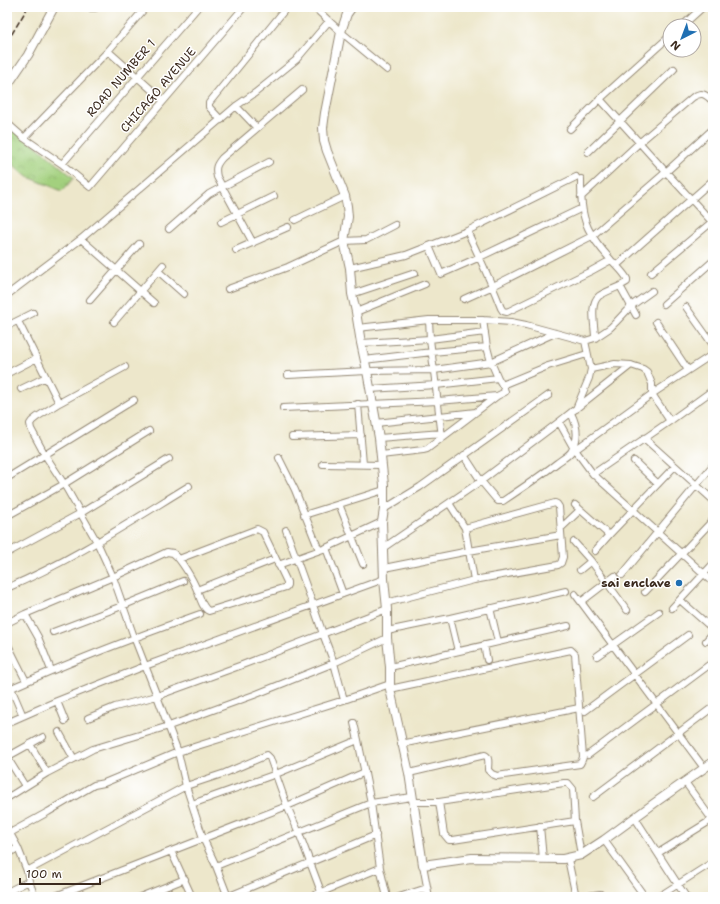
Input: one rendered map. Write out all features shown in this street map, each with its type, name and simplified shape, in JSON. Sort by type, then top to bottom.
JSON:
[{"type":"street","points":[[7,86],[28,55],[54,7]]},
{"type":"street","points":[[90,7],[98,7]]},
{"type":"street","points":[[24,138],[108,51],[146,7]]},
{"type":"street","name":"ROAD NUMBER 1","points":[[62,164],[198,7]]},
{"type":"street","name":"CHICAGO AVENUE","points":[[62,164],[90,187],[244,7]]},
{"type":"street","points":[[221,120],[209,107],[209,103],[287,7]]},
{"type":"street","points":[[314,7],[341,32],[387,70]]},
{"type":"street","points":[[352,7],[347,14],[341,32],[325,113],[323,128],[324,141],[345,196],[347,206],[348,217],[344,240],[350,268],[352,294],[358,328],[379,438],[382,465],[384,490],[382,522],[384,579],[387,606],[390,687],[413,799],[426,888],[429,897]]},
{"type":"street","points":[[691,18],[703,7]]},
{"type":"street","points":[[7,295],[81,239],[236,106],[255,93],[296,60],[329,21]]},
{"type":"street","points":[[570,129],[600,99],[662,43]]},
{"type":"street","points":[[108,51],[163,100]]},
{"type":"street","points":[[588,152],[674,69]]},
{"type":"street","points":[[253,242],[217,177],[217,163],[302,90]]},
{"type":"street","points":[[581,197],[693,97],[698,94],[704,94],[713,101]]},
{"type":"street","points":[[600,99],[639,144],[713,222],[651,273]]},
{"type":"street","points":[[236,106],[256,128]]},
{"type":"street","points":[[7,123],[24,138],[62,164]]},
{"type":"street","points":[[464,299],[592,236],[713,129]]},
{"type":"street","points":[[170,229],[209,194],[269,162]]},
{"type":"street","points":[[350,268],[406,256],[467,231],[578,178],[587,226],[592,236],[611,260],[617,265],[627,280],[627,282],[604,293],[595,300],[593,309],[596,338]]},
{"type":"street","points":[[617,265],[713,180]]},
{"type":"street","points":[[220,222],[274,196]]},
{"type":"street","points":[[295,220],[345,196]]},
{"type":"street","points":[[429,246],[441,274],[578,210]]},
{"type":"street","points":[[228,290],[288,266],[344,240],[366,240],[395,225]]},
{"type":"street","points":[[236,250],[288,227]]},
{"type":"street","points":[[467,231],[480,257],[501,308],[507,312],[611,260]]},
{"type":"street","points":[[81,239],[154,304]]},
{"type":"street","points":[[90,300],[139,244]]},
{"type":"street","points":[[664,304],[713,261]]},
{"type":"street","points":[[114,322],[163,265]]},
{"type":"street","points":[[158,271],[184,294]]},
{"type":"street","points":[[352,294],[415,273]]},
{"type":"street","points":[[356,312],[425,284]]},
{"type":"street","points":[[620,286],[636,315]]},
{"type":"street","points":[[358,328],[429,320],[483,320],[511,322],[526,325],[584,341],[596,338],[616,322],[631,306],[652,291]]},
{"type":"street","points":[[686,307],[713,345]]},
{"type":"street","points":[[7,326],[33,313]]},
{"type":"street","points":[[429,320],[442,435]]},
{"type":"street","points":[[283,408],[438,401],[497,396],[503,394],[505,392],[504,388],[491,362],[483,320]]},
{"type":"street","points":[[18,321],[38,358],[59,403]]},
{"type":"street","points":[[656,322],[688,370]]},
{"type":"street","points":[[361,343],[430,339],[485,332]]},
{"type":"street","points":[[288,375],[434,370],[491,362],[556,333]]},
{"type":"street","points":[[574,449],[577,434],[573,412],[589,378],[590,369],[584,341]]},
{"type":"street","points":[[364,360],[487,347]]},
{"type":"street","points":[[502,385],[548,366],[587,354]]},
{"type":"street","points":[[464,455],[481,481],[496,499],[498,501],[503,501],[543,474],[574,449],[652,394],[713,354]]},
{"type":"street","points":[[10,372],[38,358]]},
{"type":"street","points":[[590,369],[615,364],[643,369],[652,384],[652,394],[670,421]]},
{"type":"street","points":[[383,548],[481,481],[560,422],[631,366]]},
{"type":"street","points":[[125,367],[59,403],[37,417],[30,424],[31,429],[45,455],[64,484],[97,542],[112,577],[169,726],[203,838],[228,897],[376,835]]},
{"type":"street","points":[[20,389],[46,376]]},
{"type":"street","points":[[370,389],[436,385],[498,378]]},
{"type":"street","points":[[593,474],[713,390]]},
{"type":"street","points":[[384,509],[420,486],[549,395]]},
{"type":"street","points":[[381,454],[426,449],[442,435],[477,412],[497,396]]},
{"type":"street","points":[[7,478],[134,400]]},
{"type":"street","points":[[358,404],[363,464]]},
{"type":"street","points":[[376,423],[477,412]]},
{"type":"street","points":[[560,422],[574,449],[593,474],[713,582]]},
{"type":"street","points":[[7,516],[64,484],[149,431]]},
{"type":"street","points":[[292,437],[361,435]]},
{"type":"street","points":[[379,438],[442,435]]},
{"type":"street","points":[[644,438],[713,500]]},
{"type":"street","points":[[279,458],[319,550]]},
{"type":"street","points":[[7,553],[81,513],[169,459]]},
{"type":"street","points":[[634,461],[658,484]]},
{"type":"street","points":[[323,464],[382,465]]},
{"type":"street","points":[[581,602],[606,582],[618,575],[658,532],[713,465]]},
{"type":"street","points":[[595,551],[675,466]]},
{"type":"street","points":[[7,588],[29,579],[97,542],[190,486]]},
{"type":"street","points":[[304,515],[384,490]]},
{"type":"street","points":[[88,718],[116,707],[157,696],[323,634],[387,606],[474,580],[558,565],[563,557],[559,507],[555,503],[465,528]]},
{"type":"street","points":[[339,504],[363,564]]},
{"type":"street","points":[[449,504],[465,528],[474,580]]},
{"type":"street","points":[[575,505],[609,535]]},
{"type":"street","points":[[561,528],[580,510]]},
{"type":"street","points":[[645,592],[713,520]]},
{"type":"street","points":[[278,565],[326,548],[382,522]]},
{"type":"street","points":[[7,623],[167,552],[173,553],[179,559],[197,590],[206,610],[210,611],[286,587],[287,585],[287,582],[263,532],[257,529],[179,559]]},
{"type":"street","points":[[286,530],[334,663],[344,700]]},
{"type":"street","points":[[384,568],[561,535]]},
{"type":"street","points":[[574,542],[591,561],[627,610]]},
{"type":"street","points":[[326,548],[342,594]]},
{"type":"street","points":[[197,590],[276,559]]},
{"type":"street","points":[[580,570],[591,561]]},
{"type":"street","points":[[672,608],[713,564]]},
{"type":"street","points":[[7,723],[57,701],[146,666],[384,579]]},
{"type":"street","points":[[53,632],[183,581]]},
{"type":"street","points":[[7,798],[47,772],[93,750],[169,726],[254,695],[334,663],[387,635],[490,608],[566,591]]},
{"type":"street","points":[[575,594],[704,768]]},
{"type":"street","points":[[680,600],[713,629]]},
{"type":"street","points":[[490,608],[498,642]]},
{"type":"street","points":[[597,656],[659,612]]},
{"type":"street","points":[[25,614],[38,638],[51,670]]},
{"type":"street","points":[[23,716],[9,689],[51,670],[134,637],[200,614]]},
{"type":"street","points":[[450,618],[458,651]]},
{"type":"street","points":[[390,667],[568,626]]},
{"type":"street","points":[[706,641],[713,633]]},
{"type":"street","points":[[585,711],[688,635]]},
{"type":"street","points":[[7,643],[26,681]]},
{"type":"street","points":[[484,645],[487,660]]},
{"type":"street","points":[[35,897],[29,881],[28,871],[8,830],[48,812],[94,785],[104,783],[178,752],[390,687],[572,650],[575,654],[583,757],[580,764],[496,776],[488,770],[488,758],[484,755],[408,773]]},
{"type":"street","points":[[588,755],[713,662]]},
{"type":"street","points":[[57,701],[66,721]]},
{"type":"street","points":[[593,797],[713,707]]},
{"type":"street","points":[[401,744],[579,708]]},
{"type":"street","points":[[354,723],[371,803],[380,868],[388,897]]},
{"type":"street","points":[[59,732],[74,759]]},
{"type":"street","points":[[25,786],[7,757],[43,737]]},
{"type":"street","points":[[192,804],[276,774],[358,740]]},
{"type":"street","points":[[30,744],[47,772]]},
{"type":"street","points":[[28,871],[186,786],[268,756],[322,895]]},
{"type":"street","points":[[423,865],[472,858],[543,859],[568,858],[581,855],[713,762]]},
{"type":"street","points":[[53,897],[70,894],[203,838],[287,806],[365,772]]},
{"type":"street","points":[[658,853],[713,819],[684,782]]},
{"type":"street","points":[[216,866],[371,803],[413,799],[439,802],[564,783],[568,783],[573,789],[575,821],[581,855]]},
{"type":"street","points":[[439,802],[444,834],[449,840],[575,821]]},
{"type":"street","points":[[635,818],[686,897]]},
{"type":"street","points":[[540,826],[543,859]]},
{"type":"street","points":[[604,840],[645,897]]},
{"type":"street","points":[[7,854],[18,848]]},
{"type":"street","points":[[172,851],[192,897]]},
{"type":"street","points":[[568,858],[576,897]]},
{"type":"street","points":[[658,897],[713,862]]},
{"type":"street","points":[[310,897],[322,895],[380,868]]},
{"type":"street","points":[[140,897],[185,879]]},
{"type":"street","points":[[7,892],[29,881]]},
{"type":"street","points":[[399,897],[426,888]]},
{"type":"street","points":[[582,897],[600,894]]},
{"type":"green space","points":[[8,122],[74,178],[62,191],[26,176],[7,159]]},
{"type":"railway","points":[[7,42],[28,7]]},
{"type":"place","name":"sai enclave","points":[[679,583]]}]
